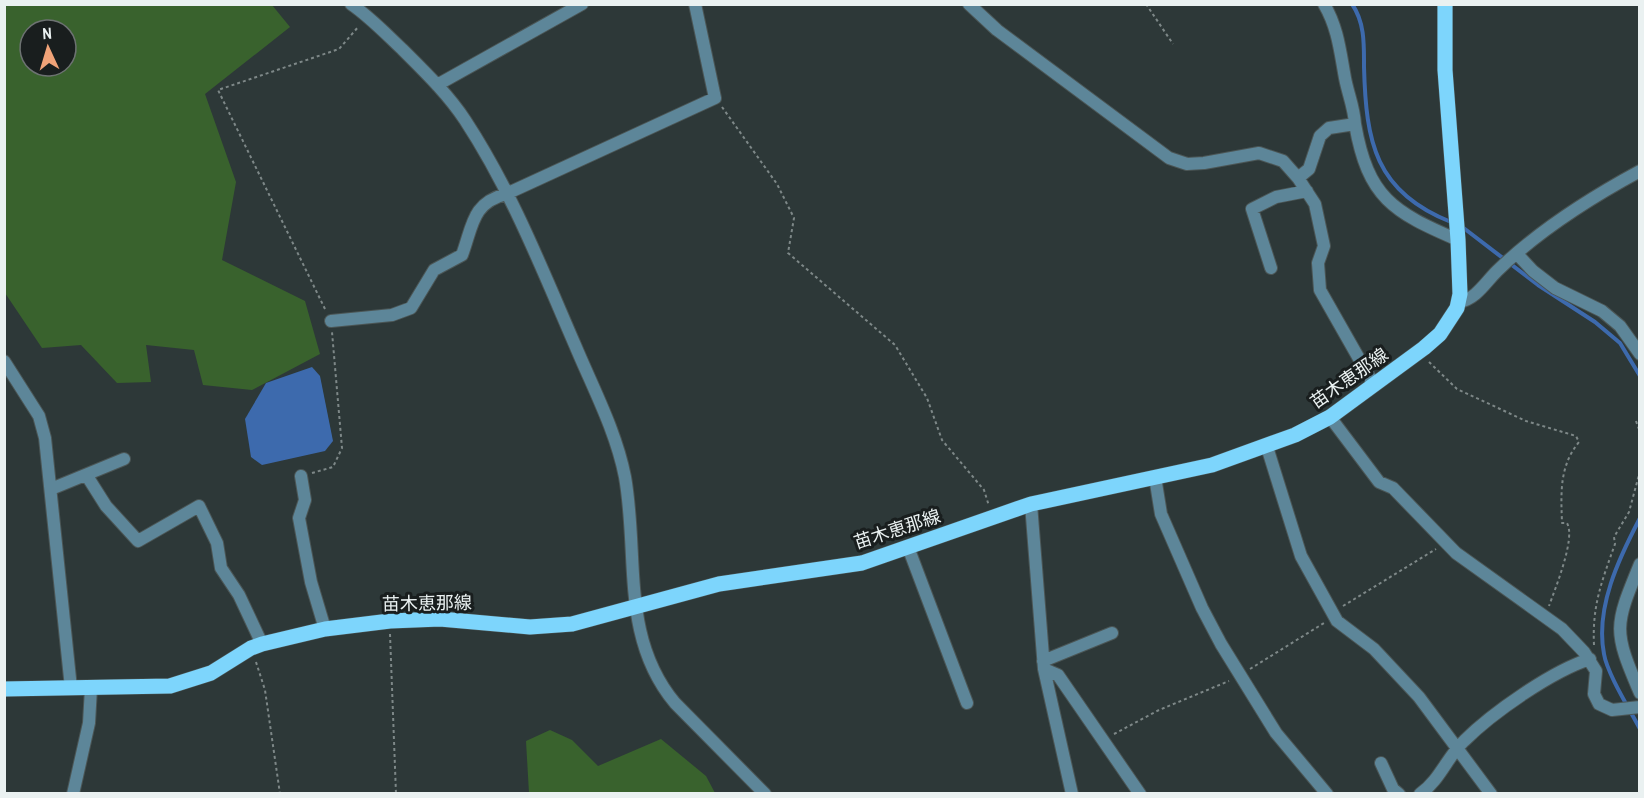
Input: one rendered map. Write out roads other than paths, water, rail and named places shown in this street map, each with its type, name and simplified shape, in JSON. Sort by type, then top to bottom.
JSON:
[{"type":"main road","points":[[1445,4],[1445,70],[1457,214],[1459,302]]},
{"type":"main road","name":"苗木恵那線","points":[[4,688],[142,688],[190,682],[211,673],[256,646],[325,629],[390,621],[441,619],[542,627],[572,624],[718,584],[862,563],[1031,504],[1212,465],[1267,447],[1330,417],[1419,352],[1449,323],[1459,302]]},
{"type":"street","points":[[437,85],[582,4]]},
{"type":"street","points":[[331,321],[392,315],[411,308],[434,270],[462,255],[476,211],[489,198],[506,194],[715,98],[695,4]]},
{"type":"street","points":[[969,4],[997,30],[1169,158],[1187,164],[1259,153],[1283,161],[1316,204],[1324,246],[1318,263],[1320,290],[1374,385]]},
{"type":"street","points":[[1324,4],[1338,35],[1345,77],[1353,99],[1355,124],[1363,159],[1376,187],[1407,218],[1458,236]]},
{"type":"street","points":[[355,5],[437,85],[465,120],[529,237],[614,439],[624,475],[629,505],[636,607],[645,656],[662,687],[765,794]]},
{"type":"street","points":[[1298,178],[1309,169],[1320,136],[1329,128],[1355,124]]},
{"type":"street","points":[[1459,302],[1473,297],[1515,255],[1583,205],[1640,171]]},
{"type":"street","points":[[1271,268],[1252,209],[1276,196],[1307,191]]},
{"type":"street","points":[[1515,255],[1555,288],[1602,311],[1620,326],[1640,354]]},
{"type":"street","points":[[4,361],[39,416],[45,438],[71,688]]},
{"type":"street","points":[[1330,417],[1379,482],[1393,488],[1446,543],[1562,629],[1589,658],[1596,671],[1596,699],[1612,710],[1640,707]]},
{"type":"street","points":[[1267,447],[1300,556],[1333,615],[1354,636],[1374,649],[1419,697],[1491,794]]},
{"type":"street","points":[[51,489],[124,459]]},
{"type":"street","points":[[87,476],[106,506],[138,541],[199,506],[217,543],[221,568],[239,595],[256,646]]},
{"type":"street","points":[[301,476],[305,500],[299,518],[311,582],[325,629]]},
{"type":"street","points":[[1155,477],[1161,514],[1202,608],[1239,676],[1276,733],[1327,794]]},
{"type":"street","points":[[1031,504],[1043,665],[1072,794]]},
{"type":"street","points":[[908,547],[967,704]]},
{"type":"street","points":[[1640,564],[1622,607],[1619,636],[1640,693]]},
{"type":"street","points":[[1043,665],[1112,633]]},
{"type":"street","points":[[1420,794],[1437,779],[1462,743],[1551,675],[1589,658]]},
{"type":"street","points":[[1043,665],[1058,675],[1140,794]]},
{"type":"street","points":[[73,794],[89,723],[91,688]]},
{"type":"street","points":[[1381,763],[1393,789],[1399,794]]},
{"type":"water","points":[[312,367],[320,376],[333,441],[325,451],[262,465],[251,457],[245,419],[266,383]]},
{"type":"waterway","points":[[1352,4],[1362,26],[1368,119],[1372,141],[1380,161],[1391,180],[1406,196],[1426,210],[1451,222]]},
{"type":"waterway","points":[[1461,226],[1538,285],[1595,322],[1620,343],[1640,376]]},
{"type":"waterway","points":[[1640,518],[1611,584],[1606,601],[1602,637],[1609,671],[1640,729]]}]
